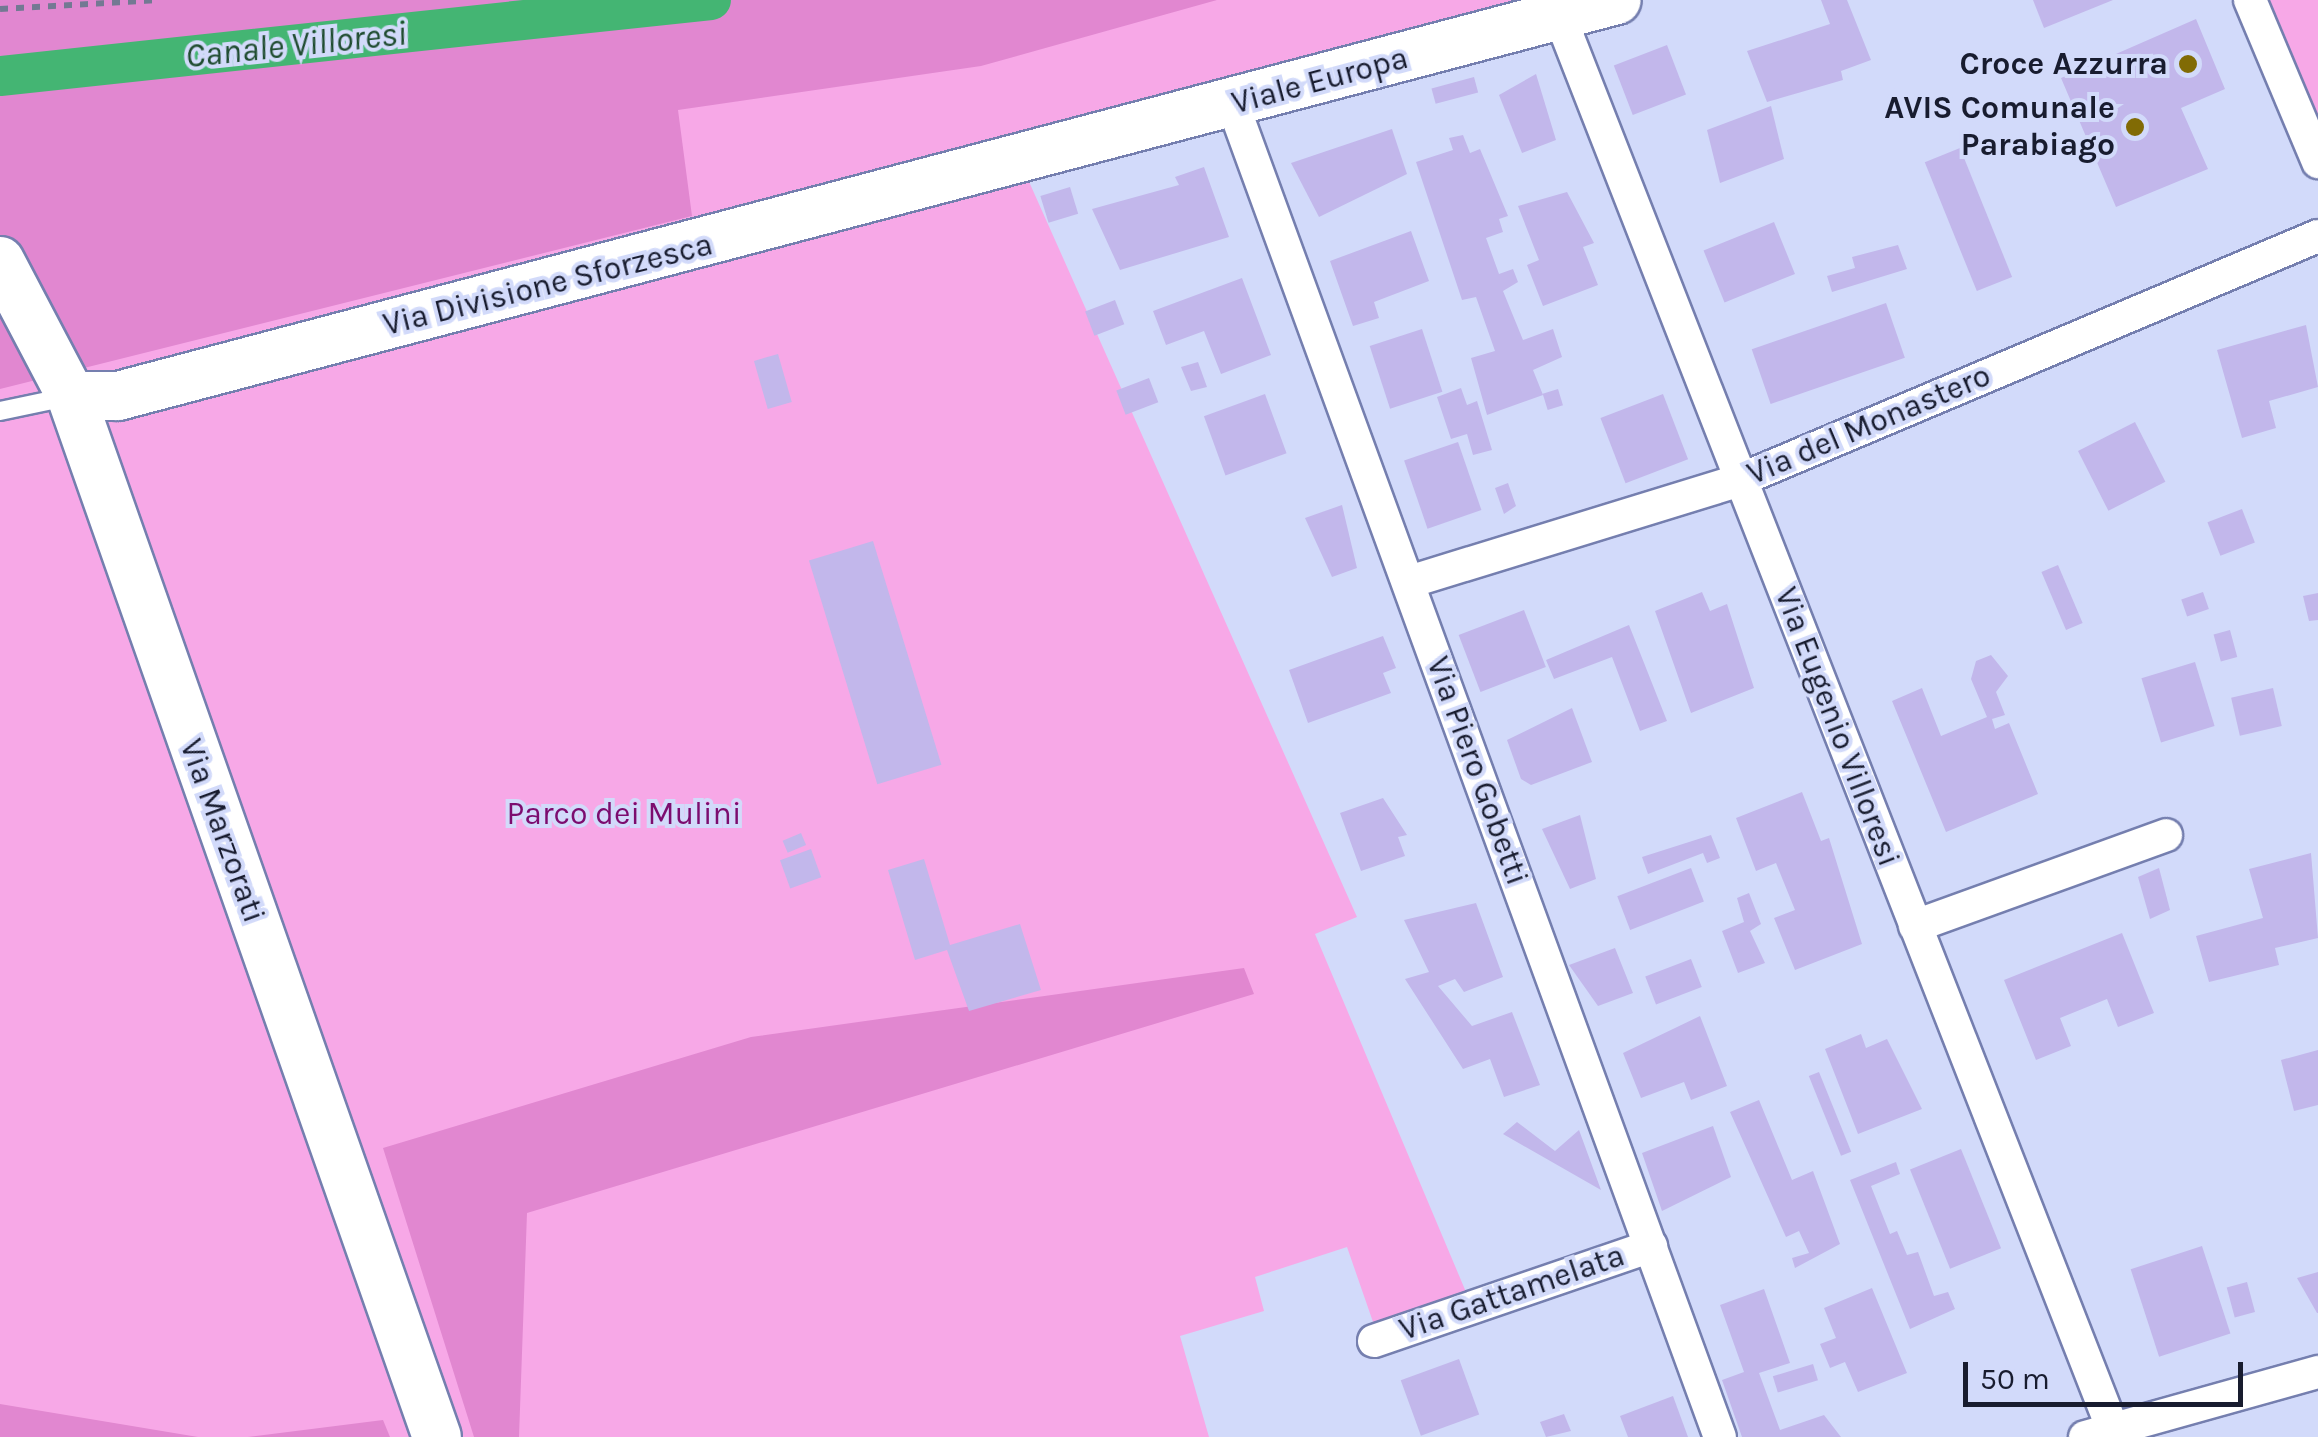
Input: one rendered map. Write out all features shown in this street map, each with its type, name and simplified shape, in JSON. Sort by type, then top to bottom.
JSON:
[{"type":"street","name":"Viale Europa","points":[[1023,163],[1617,0]]},
{"type":"street","points":[[2250,0],[2318,162]]},
{"type":"street","name":"Via Eugenio Villoresi","points":[[1560,17],[1916,926],[2105,1435]]},
{"type":"street","name":"Via Piero Gobetti","points":[[1232,105],[1720,1437]]},
{"type":"street","name":"Via Divisione Sforzesca","points":[[71,396],[118,396],[1023,163]]},
{"type":"street","name":"Via del Monastero","points":[[1409,582],[1740,480],[2318,236]]},
{"type":"street","name":"Via Marzorati","points":[[0,261],[71,396],[432,1423]]},
{"type":"street","points":[[1916,926],[2166,835]]},
{"type":"street","name":"Via Gattamelata","points":[[1374,1340],[1651,1246]]},
{"type":"street","points":[[2105,1435],[2318,1372]]},
{"type":"lane","points":[[0,412],[71,396]]},
{"type":"path","points":[[0,9],[159,0]]},
{"type":"green space","name":"Parco dei Mulini","points":[[0,0],[1547,0],[1014,148],[1357,917],[1315,934],[1474,1311],[1381,1345],[1347,1247],[1255,1277],[1264,1311],[1180,1336],[1209,1437],[0,1437]]},
{"type":"green space","points":[[2269,0],[2318,0],[2318,126]]},
{"type":"shaded area","points":[[0,0],[1217,0],[981,66],[678,110],[692,216],[0,389]]},
{"type":"shaded area","points":[[1244,968],[1254,994],[527,1213],[519,1437],[474,1437],[383,1148],[751,1037]]},
{"type":"shaded area","points":[[0,1404],[198,1437],[0,1437]]},
{"type":"shaded area","points":[[383,1420],[390,1437],[248,1437]]},
{"type":"building","points":[[1821,0],[1847,0],[1871,60],[1841,71],[1843,80],[1767,102],[1747,51],[1830,24]]},
{"type":"building","points":[[2033,0],[2113,0],[2044,28]]},
{"type":"building","name":"AVIS Comunale Parabiago","points":[[2196,19],[2225,89],[2181,108],[2208,169],[2116,207],[2061,78]]},
{"type":"building","points":[[1667,45],[1686,94],[1633,115],[1614,65]]},
{"type":"building","points":[[1536,74],[1556,140],[1522,153],[1499,95]]},
{"type":"building","points":[[1474,77],[1478,92],[1436,104],[1431,88]]},
{"type":"building","points":[[1771,106],[1784,159],[1720,183],[1707,130]]},
{"type":"building","points":[[1392,129],[1407,174],[1319,217],[1291,163]]},
{"type":"building","points":[[1463,135],[1470,153],[1480,149],[1508,216],[1499,219],[1503,232],[1486,238],[1499,274],[1513,269],[1518,282],[1503,291],[1523,340],[1553,329],[1562,357],[1533,370],[1543,395],[1487,415],[1471,358],[1495,351],[1476,297],[1462,300],[1416,162],[1453,150],[1449,138]]},
{"type":"building","points":[[1960,148],[2012,277],[1977,291],[1925,162]]},
{"type":"building","points":[[1204,167],[1229,237],[1120,270],[1092,209],[1179,185],[1175,177]]},
{"type":"building","points":[[1070,187],[1078,214],[1049,223],[1040,196]]},
{"type":"building","points":[[1567,192],[1594,243],[1583,247],[1598,285],[1543,306],[1527,265],[1539,260],[1518,206]]},
{"type":"building","points":[[1774,222],[1795,274],[1725,302],[1704,250]]},
{"type":"building","points":[[1411,231],[1429,281],[1374,302],[1379,318],[1353,326],[1330,261]]},
{"type":"building","points":[[1898,245],[1907,269],[1832,292],[1827,276],[1855,268],[1852,257]]},
{"type":"building","points":[[1242,278],[1271,355],[1221,374],[1204,331],[1166,345],[1153,311]]},
{"type":"building","points":[[1115,300],[1124,324],[1094,336],[1085,311]]},
{"type":"building","points":[[1886,303],[1905,358],[1771,404],[1752,349]]},
{"type":"building","points":[[2306,325],[2318,387],[2269,401],[2276,428],[2242,438],[2217,350]]},
{"type":"building","points":[[1422,329],[1442,392],[1390,409],[1370,346]]},
{"type":"building","points":[[778,354],[792,402],[768,409],[754,361]]},
{"type":"building","points":[[1198,362],[1207,387],[1191,391],[1181,367]]},
{"type":"building","points":[[1149,378],[1158,402],[1126,415],[1116,391]]},
{"type":"building","points":[[1461,388],[1467,405],[1477,401],[1492,450],[1473,455],[1467,434],[1451,439],[1437,397]]},
{"type":"building","points":[[1558,389],[1563,405],[1548,410],[1543,394]]},
{"type":"building","points":[[1265,394],[1287,453],[1225,475],[1204,416]]},
{"type":"building","points":[[1663,394],[1688,459],[1626,483],[1600,418]]},
{"type":"building","points":[[2135,422],[2165,482],[2108,511],[2078,451]]},
{"type":"building","points":[[1458,442],[1481,510],[1428,529],[1404,461]]},
{"type":"building","points":[[1508,483],[1516,506],[1504,514],[1495,488]]},
{"type":"building","points":[[1342,505],[1357,568],[1332,577],[1305,518]]},
{"type":"building","points":[[2242,509],[2255,543],[2220,556],[2207,522]]},
{"type":"building","points":[[873,541],[941,765],[877,784],[809,561]]},
{"type":"building","points":[[2058,565],[2083,623],[2066,630],[2041,572]]},
{"type":"building","points":[[1702,592],[1710,611],[1727,604],[1754,688],[1691,713],[1655,611]]},
{"type":"building","points":[[2203,592],[2209,609],[2187,617],[2181,599]]},
{"type":"building","points":[[2318,593],[2318,620],[2309,621],[2303,596]]},
{"type":"building","points":[[1524,610],[1546,667],[1481,692],[1459,635]]},
{"type":"building","points":[[1629,625],[1667,721],[1640,731],[1612,657],[1554,679],[1546,660]]},
{"type":"building","points":[[2230,630],[2237,657],[2221,661],[2214,634]]},
{"type":"building","points":[[1383,636],[1396,668],[1383,673],[1391,693],[1308,723],[1289,670]]},
{"type":"building","points":[[1991,655],[2008,676],[1996,692],[2005,715],[1992,719],[1995,729],[2009,723],[2038,794],[1946,832],[1892,701],[1922,688],[1941,736],[1987,717],[1971,679],[1976,661]]},
{"type":"building","points":[[2195,662],[2215,726],[2161,742],[2141,678]]},
{"type":"building","points":[[2273,688],[2282,726],[2240,736],[2231,698]]},
{"type":"building","points":[[1572,708],[1592,762],[1531,785],[1521,779],[1507,740]]},
{"type":"building","points":[[1802,792],[1821,841],[1829,838],[1862,944],[1795,970],[1774,918],[1795,910],[1776,863],[1756,871],[1736,818]]},
{"type":"building","points":[[1383,798],[1407,835],[1398,837],[1405,856],[1361,871],[1340,813]]},
{"type":"building","points":[[1580,815],[1596,879],[1570,889],[1542,829]]},
{"type":"building","points":[[801,833],[806,845],[788,853],[783,841]]},
{"type":"building","points":[[1711,835],[1720,858],[1707,863],[1703,853],[1648,874],[1642,857]]},
{"type":"building","points":[[811,849],[821,877],[790,888],[780,860]]},
{"type":"building","points":[[2311,853],[2318,938],[2275,948],[2279,965],[2209,982],[2196,936],[2263,918],[2249,869]]},
{"type":"building","points":[[924,859],[950,945],[1020,924],[1041,990],[969,1011],[947,950],[915,960],[888,870]]},
{"type":"building","points":[[1691,868],[1704,902],[1630,930],[1617,896]]},
{"type":"building","points":[[2159,868],[2170,910],[2150,919],[2138,877]]},
{"type":"building","points":[[1749,893],[1761,924],[1750,931],[1765,963],[1738,973],[1722,931],[1744,922],[1737,898]]},
{"type":"building","points":[[1476,903],[1503,977],[1464,992],[1455,979],[1438,986],[1472,1026],[1512,1012],[1540,1085],[1504,1097],[1490,1059],[1463,1069],[1405,979],[1429,972],[1404,920]]},
{"type":"building","points":[[2122,933],[2154,1013],[2118,1027],[2107,999],[2060,1018],[2071,1046],[2036,1060],[2004,980]]},
{"type":"building","points":[[1615,948],[1633,993],[1598,1006],[1569,965]]},
{"type":"building","points":[[1691,959],[1702,987],[1656,1005],[1645,977]]},
{"type":"building","points":[[1700,1016],[1727,1086],[1691,1100],[1684,1082],[1641,1098],[1623,1053]]},
{"type":"building","points":[[1861,1034],[1866,1048],[1887,1039],[1922,1109],[1858,1134],[1825,1049]]},
{"type":"building","points":[[2318,1050],[2318,1105],[2294,1111],[2281,1060]]},
{"type":"building","points":[[1819,1072],[1851,1152],[1841,1156],[1809,1076]]},
{"type":"building","points":[[1759,1100],[1792,1180],[1813,1171],[1840,1244],[1795,1268],[1792,1258],[1809,1253],[1799,1231],[1786,1237],[1730,1112]]},
{"type":"building","points":[[1517,1122],[1555,1151],[1579,1130],[1601,1190],[1503,1134]]},
{"type":"building","points":[[1713,1126],[1731,1177],[1662,1211],[1642,1153]]},
{"type":"building","points":[[1961,1149],[2001,1248],[1950,1269],[1910,1170]]},
{"type":"building","points":[[1896,1162],[1900,1174],[1871,1186],[1890,1234],[1897,1231],[1907,1255],[1918,1252],[1934,1296],[1948,1292],[1955,1309],[1910,1329],[1850,1180]]},
{"type":"building","points":[[2202,1246],[2230,1333],[2159,1357],[2131,1269]]},
{"type":"building","points":[[2318,1272],[2318,1313],[2317,1313],[2297,1278]]},
{"type":"building","points":[[2247,1282],[2255,1312],[2235,1317],[2227,1287]]},
{"type":"building","points":[[1872,1288],[1907,1373],[1858,1392],[1845,1362],[1830,1368],[1820,1344],[1836,1338],[1824,1308]]},
{"type":"building","points":[[1764,1289],[1790,1363],[1759,1373],[1780,1430],[1824,1415],[1841,1437],[1742,1437],[1722,1380],[1744,1372],[1720,1305]]},
{"type":"building","points":[[1459,1359],[1479,1414],[1421,1436],[1401,1380]]},
{"type":"building","points":[[1813,1364],[1818,1380],[1778,1393],[1773,1376]]},
{"type":"building","points":[[1673,1396],[1688,1437],[1628,1437],[1620,1416]]},
{"type":"building","points":[[1564,1414],[1571,1431],[1546,1437],[1540,1422]]},
{"type":"waterway","name":"Canale Villoresi","points":[[0,76],[711,0]]},
{"type":"place","name":"Croce Azzurra","points":[[2188,64]]},
{"type":"place","name":"AVIS Comunale Parabiago","points":[[2135,127]]}]
